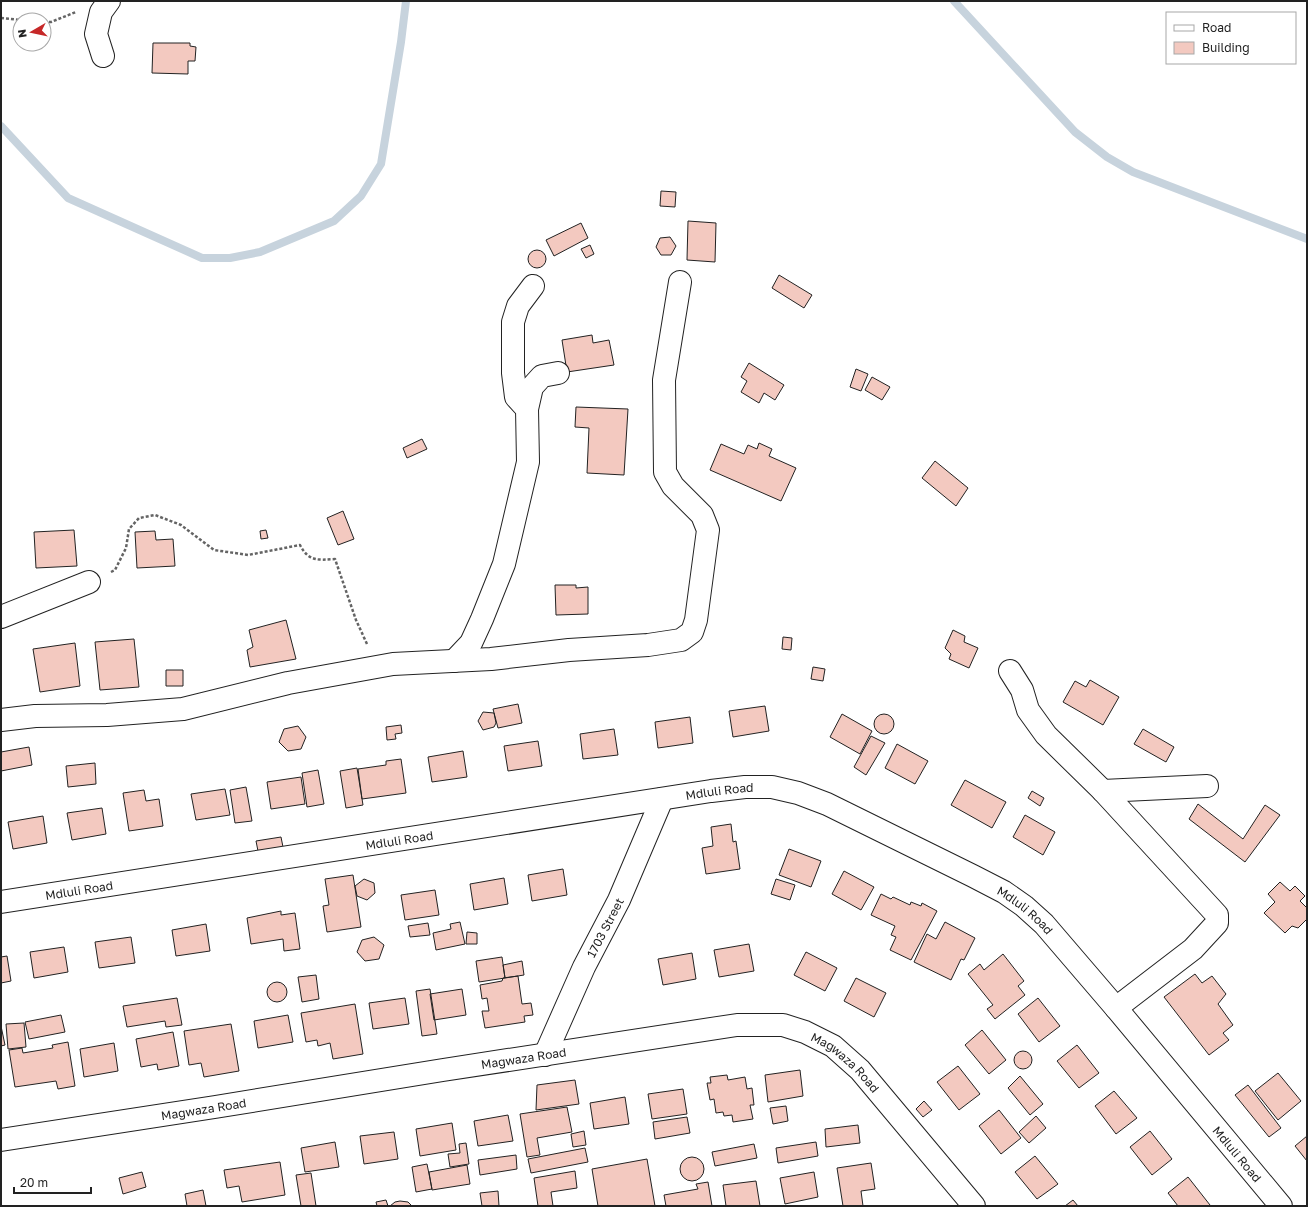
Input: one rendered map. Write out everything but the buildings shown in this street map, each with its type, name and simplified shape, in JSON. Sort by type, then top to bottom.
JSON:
[{"type":"street","points":[[103,56],[96,34],[101,12],[110,1]]},
{"type":"street","points":[[1,720],[35,716],[107,715],[184,709],[288,683],[393,664],[491,659],[569,650],[648,645],[682,640],[692,632],[696,620],[708,530],[702,515],[673,486],[665,472],[664,380],[680,282]]},
{"type":"street","points":[[527,409],[516,397],[513,373],[513,322],[518,306],[533,286]]},
{"type":"street","points":[[454,661],[471,643],[504,564],[528,462],[527,409],[532,387],[542,376],[558,373]]},
{"type":"street","points":[[1,617],[89,582]]},
{"type":"street","points":[[1010,671],[1022,690],[1028,710],[1046,735],[1103,791],[1218,915],[1218,924],[1193,949],[1116,1008]]},
{"type":"street","points":[[1103,791],[1207,786]]},
{"type":"street","name":"Mdluli Road","points":[[1,902],[711,791],[745,787],[772,787],[827,804],[979,879],[1004,892],[1024,906],[1044,924],[1116,1008],[1281,1206]]},
{"type":"street","name":"1703 Street","points":[[545,1055],[584,967],[619,900],[662,799]]},
{"type":"street","name":"Magwaza Road","points":[[1,1140],[737,1025],[783,1025],[805,1032],[833,1046],[860,1070],[974,1206]]},
{"type":"path","points":[[52,22],[80,10]]},
{"type":"path","points":[[1,18],[12,19]]},
{"type":"path","points":[[89,582],[115,570],[126,548],[129,529],[138,518],[155,515],[181,525],[214,550],[248,555],[300,545],[305,553],[317,560],[335,559],[356,620],[370,652],[393,664]]},
{"type":"waterway","points":[[1,126],[68,198],[202,258],[230,258],[260,252],[334,221],[361,196],[381,164],[401,42],[406,1]]},
{"type":"waterway","points":[[954,1],[1075,132],[1107,157],[1133,172],[1307,239]]}]
